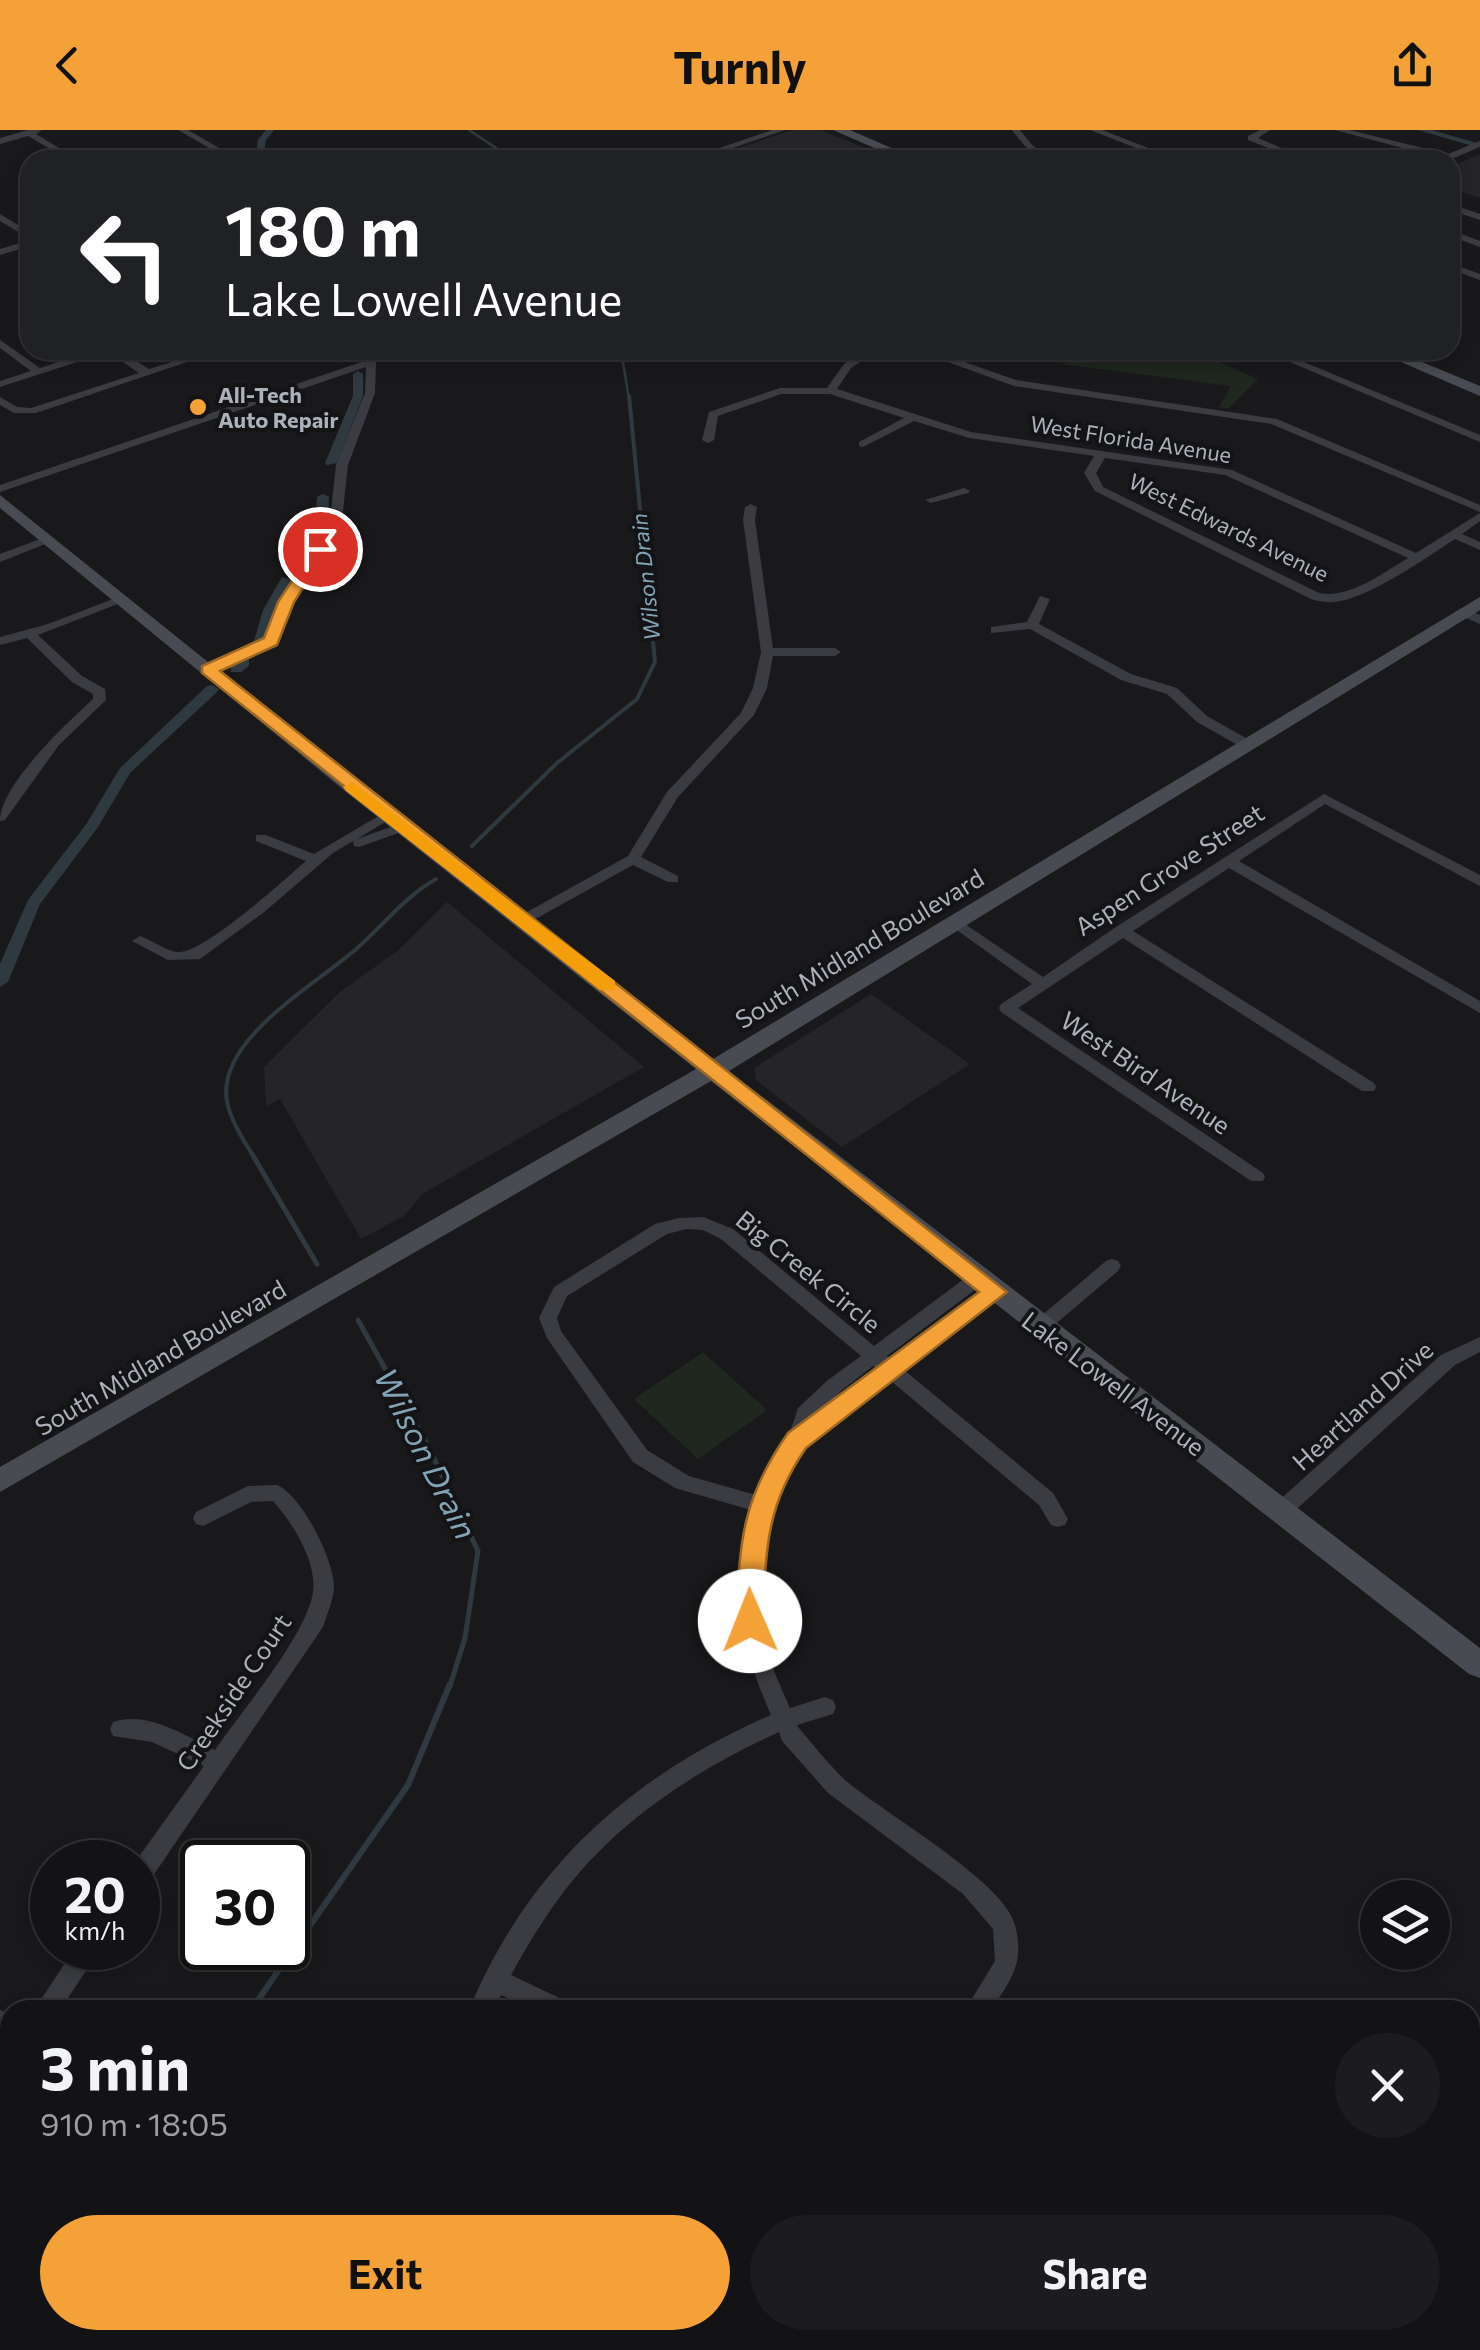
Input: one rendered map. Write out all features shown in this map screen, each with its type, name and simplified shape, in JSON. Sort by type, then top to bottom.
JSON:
[{"type":"main road","points":[[838,130],[887,150]]},
{"type":"main road","points":[[1404,360],[1480,391]]},
{"type":"main road","name":"Lake Lowell Avenue","points":[[0,500],[395,821],[1480,1666]]},
{"type":"main road","name":"South Midland Boulevard","points":[[0,1481],[714,1069],[1246,744],[1475,612]]},
{"type":"street","points":[[0,140],[40,130]]},
{"type":"street","points":[[182,130],[218,150]]},
{"type":"street","points":[[721,150],[782,130]]},
{"type":"street","points":[[1016,130],[1034,150]]},
{"type":"street","points":[[1094,130],[1148,150]]},
{"type":"street","points":[[1266,130],[1251,138],[1281,150]]},
{"type":"street","points":[[1338,130],[1412,150]]},
{"type":"street","points":[[28,133],[58,150]]},
{"type":"street","points":[[23,360],[38,371]]},
{"type":"street","points":[[0,384],[75,360]]},
{"type":"street","points":[[124,360],[146,374]]},
{"type":"street","points":[[832,391],[839,372],[852,360]]},
{"type":"street","points":[[948,360],[1014,384],[1273,421],[1480,512]]},
{"type":"street","points":[[1290,360],[1480,439]]},
{"type":"street","points":[[0,400],[14,410],[32,411],[185,361]]},
{"type":"street","points":[[0,489],[370,361],[370,393],[342,465],[338,512],[331,532],[286,602],[272,641],[208,670]]},
{"type":"street","name":"West Florida Avenue","points":[[708,440],[713,414],[780,392],[832,391],[969,434],[1228,472],[1415,557]]},
{"type":"street","points":[[863,444],[914,417]]},
{"type":"street","name":"West Edwards Avenue","points":[[1102,453],[1090,473],[1099,490],[1315,596],[1341,597],[1455,534],[1480,512]]},
{"type":"street","points":[[931,500],[964,491]]},
{"type":"street","points":[[523,920],[634,859],[672,795],[747,715],[760,688],[767,652],[749,520],[751,507]]},
{"type":"street","points":[[1455,534],[1480,546]]},
{"type":"street","points":[[0,558],[47,541]]},
{"type":"street","points":[[1032,625],[1044,599]]},
{"type":"street","points":[[0,641],[52,627],[122,600]]},
{"type":"street","points":[[995,630],[1032,625],[1126,678],[1172,691],[1202,720],[1246,744]]},
{"type":"street","points":[[0,817],[54,742],[98,700],[100,692],[77,679],[28,632]]},
{"type":"street","points":[[767,652],[835,652]]},
{"type":"street","points":[[0,790],[18,793]]},
{"type":"street","name":"Aspen Grove Street","points":[[1008,1008],[1324,798],[1480,881]]},
{"type":"street","points":[[140,941],[173,957],[195,956],[258,910],[316,860],[395,821]]},
{"type":"street","points":[[262,838],[316,860]]},
{"type":"street","points":[[634,859],[673,879]]},
{"type":"street","points":[[1228,861],[1480,1008]]},
{"type":"street","points":[[954,923],[1042,984]]},
{"type":"street","points":[[1121,930],[1368,1088]]},
{"type":"street","name":"West Bird Avenue","points":[[1008,1008],[1257,1177]]},
{"type":"street","name":"Big Creek Circle","points":[[762,1505],[676,1481],[640,1456],[553,1333],[548,1318],[560,1292],[662,1229],[693,1221],[710,1224],[1046,1500],[1058,1518]]},
{"type":"street","points":[[1040,1327],[1112,1266]]},
{"type":"street","points":[[985,2000],[1008,1964],[1004,1924],[971,1886],[836,1786],[812,1762],[781,1718],[759,1661],[750,1621],[749,1570],[762,1505],[776,1470],[797,1440],[881,1363],[986,1285]]},
{"type":"street","name":"Heartland Drive","points":[[1282,1510],[1448,1360],[1480,1344]]},
{"type":"street","name":"Creekside Court","points":[[160,1846],[312,1627],[324,1586],[316,1556],[287,1501],[277,1493],[248,1494],[203,1518]]},
{"type":"street","points":[[486,2000],[510,1948],[544,1896],[598,1833],[655,1789],[781,1718],[825,1706]]},
{"type":"street","points":[[121,1729],[154,1732],[219,1762]]},
{"type":"street","points":[[53,2000],[74,1970]]},
{"type":"street","points":[[496,1980],[539,2000]]},
{"type":"shaded area","points":[[792,130],[821,130],[870,150],[731,150]]},
{"type":"shaded area","points":[[1480,154],[1480,198],[1460,191],[1460,163]]},
{"type":"shaded area","points":[[1075,360],[1215,360],[1258,379],[1228,409],[1219,407],[1231,386],[1060,364]]},
{"type":"shaded area","points":[[447,902],[644,1067],[422,1194],[404,1216],[361,1239],[280,1099],[266,1106],[264,1067],[340,992],[397,951]]},
{"type":"shaded area","points":[[871,994],[970,1064],[842,1147],[756,1080],[754,1068]]},
{"type":"shaded area","points":[[703,1352],[767,1410],[698,1459],[634,1399]]},
{"type":"waterway","points":[[260,150],[270,130]]},
{"type":"waterway","name":"Wilson Drain","points":[[469,130],[499,150]]},
{"type":"waterway","points":[[1422,130],[1476,144]]},
{"type":"waterway","name":"Wilson Drain","points":[[623,360],[629,399]]},
{"type":"waterway","points":[[331,463],[358,396],[358,374]]},
{"type":"waterway","name":"Wilson Drain","points":[[472,846],[557,763],[637,699],[655,662],[629,396]]},
{"type":"waterway","points":[[293,571],[321,530],[323,497]]},
{"type":"waterway","points":[[260,641],[269,610],[286,580]]},
{"type":"waterway","points":[[236,669],[244,663]]},
{"type":"waterway","points":[[0,982],[33,903],[93,824],[125,771],[212,689]]},
{"type":"waterway","name":"Wilson Drain","points":[[254,1157],[234,1123],[227,1101],[228,1078],[237,1056],[272,1015],[436,879]]},
{"type":"waterway","name":"Wilson Drain","points":[[252,1154],[317,1264]]},
{"type":"waterway","name":"Wilson Drain","points":[[358,1320],[428,1446],[478,1551],[465,1638],[450,1686]]},
{"type":"waterway","name":"Wilson Drain","points":[[258,2000],[408,1785],[450,1684]]},
{"type":"slow traffic","points":[[352,787],[608,986]]},
{"type":"place","name":"All-Tech Auto Repair","points":[[198,407]]},
{"type":"route","points":[[320,549],[286,602],[272,641],[208,670],[995,1292],[797,1440],[776,1470],[753,1534],[750,1621]]}]
